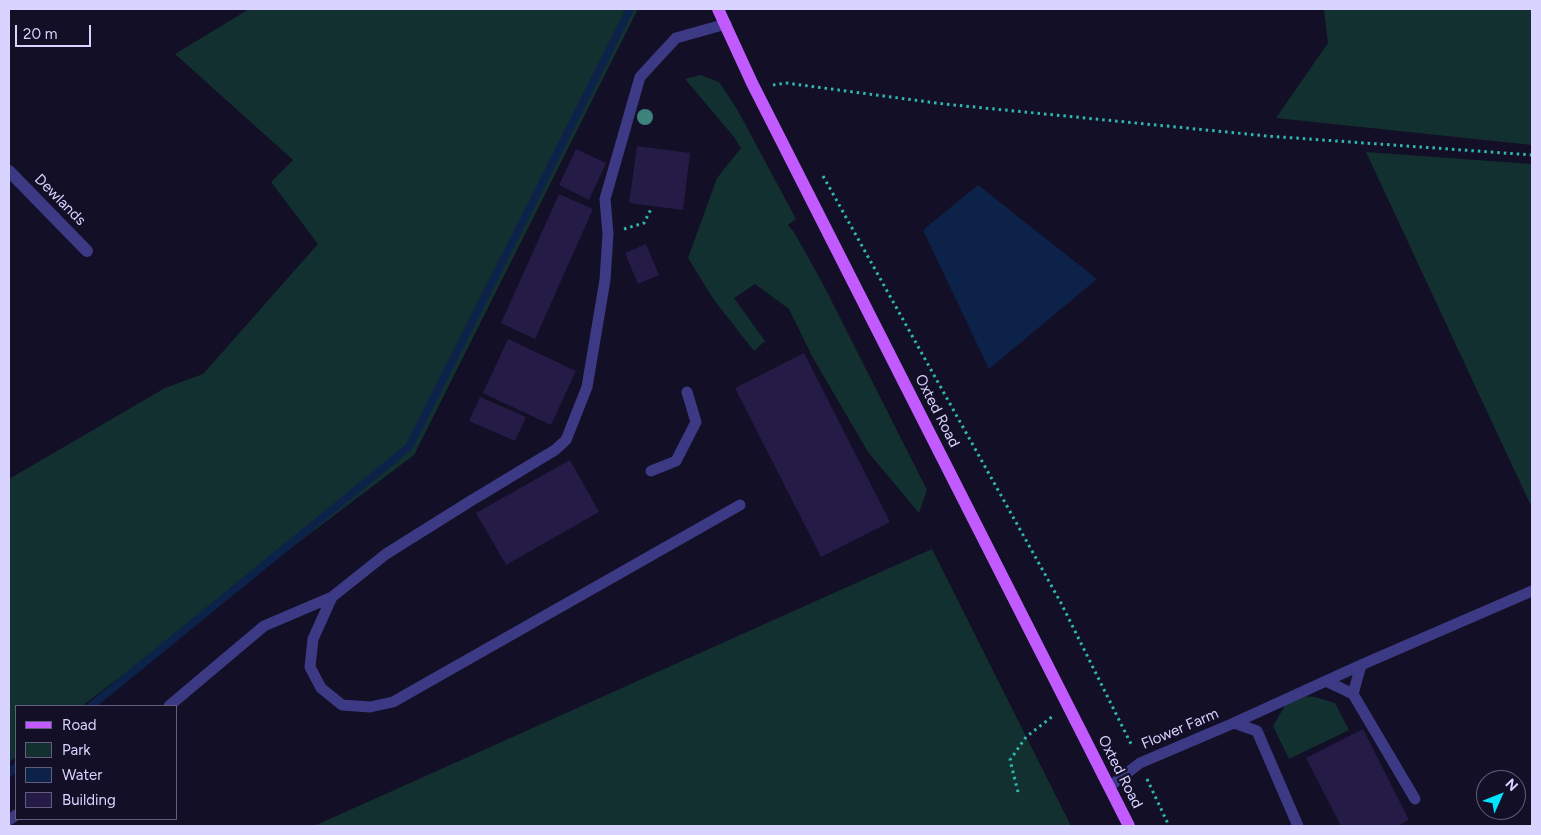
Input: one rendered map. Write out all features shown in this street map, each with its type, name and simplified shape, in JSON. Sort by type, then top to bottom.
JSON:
[{"type":"main road","name":"Oxted Road","points":[[718,9],[752,83],[1129,826]]},
{"type":"street","name":"Dewlands","points":[[9,171],[87,251]]},
{"type":"lane","points":[[170,705],[264,626],[332,597],[386,554],[555,450],[566,440],[588,387],[605,280],[608,234],[605,199],[640,77],[676,38],[726,24]]},
{"type":"lane","points":[[651,471],[676,462],[696,422],[687,392]]},
{"type":"lane","points":[[332,597],[312,639],[310,666],[321,688],[342,705],[370,707],[394,702],[740,506]]},
{"type":"lane","points":[[1234,723],[1361,665],[1532,591]]},
{"type":"lane","points":[[1353,694],[1361,665]]},
{"type":"lane","points":[[1326,681],[1353,694],[1415,799]]},
{"type":"lane","points":[[1263,710],[1257,731],[1298,826]]},
{"type":"lane","name":"Flower Farm","points":[[1109,787],[1140,763],[1234,723],[1257,731]]},
{"type":"path","points":[[752,83],[773,85],[786,83],[944,104],[1267,136],[1532,155]]},
{"type":"path","points":[[773,85],[777,94]]},
{"type":"path","points":[[821,171],[1061,603],[1169,826]]},
{"type":"path","points":[[1018,792],[1010,760],[1026,737],[1068,705]]},
{"type":"green space","points":[[249,9],[638,9],[414,455],[83,705],[15,705],[15,758],[9,762],[9,479],[165,388],[203,374],[318,244],[271,182],[293,160],[175,54]]},
{"type":"green space","points":[[1324,9],[1532,9],[1532,145],[1276,118],[1328,43]]},
{"type":"green space","points":[[701,75],[719,82],[737,109],[796,219],[788,225],[794,232],[824,286],[927,490],[919,513],[868,452],[812,356],[789,309],[755,284],[734,298],[765,341],[754,351],[714,300],[688,258],[717,178],[741,148],[685,79]]},
{"type":"green space","points":[[1366,152],[1532,164],[1532,508]]},
{"type":"green space","points":[[932,549],[1071,826],[314,826]]},
{"type":"green space","points":[[1303,696],[1315,697],[1335,703],[1349,730],[1289,759],[1273,726],[1286,704]]},
{"type":"water","points":[[978,185],[1097,279],[989,369],[923,230]]},
{"type":"building","points":[[637,146],[690,153],[683,210],[629,203]]},
{"type":"building","points":[[576,149],[606,163],[589,200],[559,185]]},
{"type":"building","points":[[559,194],[593,209],[535,339],[501,323]]},
{"type":"building","points":[[646,244],[659,275],[638,284],[625,253]]},
{"type":"building","points":[[508,339],[576,371],[551,425],[483,393]]},
{"type":"building","points":[[804,353],[890,522],[821,557],[735,388]]},
{"type":"building","points":[[480,397],[526,417],[515,441],[469,421]]},
{"type":"building","points":[[570,460],[599,512],[506,565],[476,513]]},
{"type":"building","points":[[1363,729],[1409,820],[1397,826],[1341,826],[1306,758]]},
{"type":"waterway","points":[[92,705],[409,447],[630,9]]},
{"type":"waterway","points":[[9,773],[15,768]]}]
